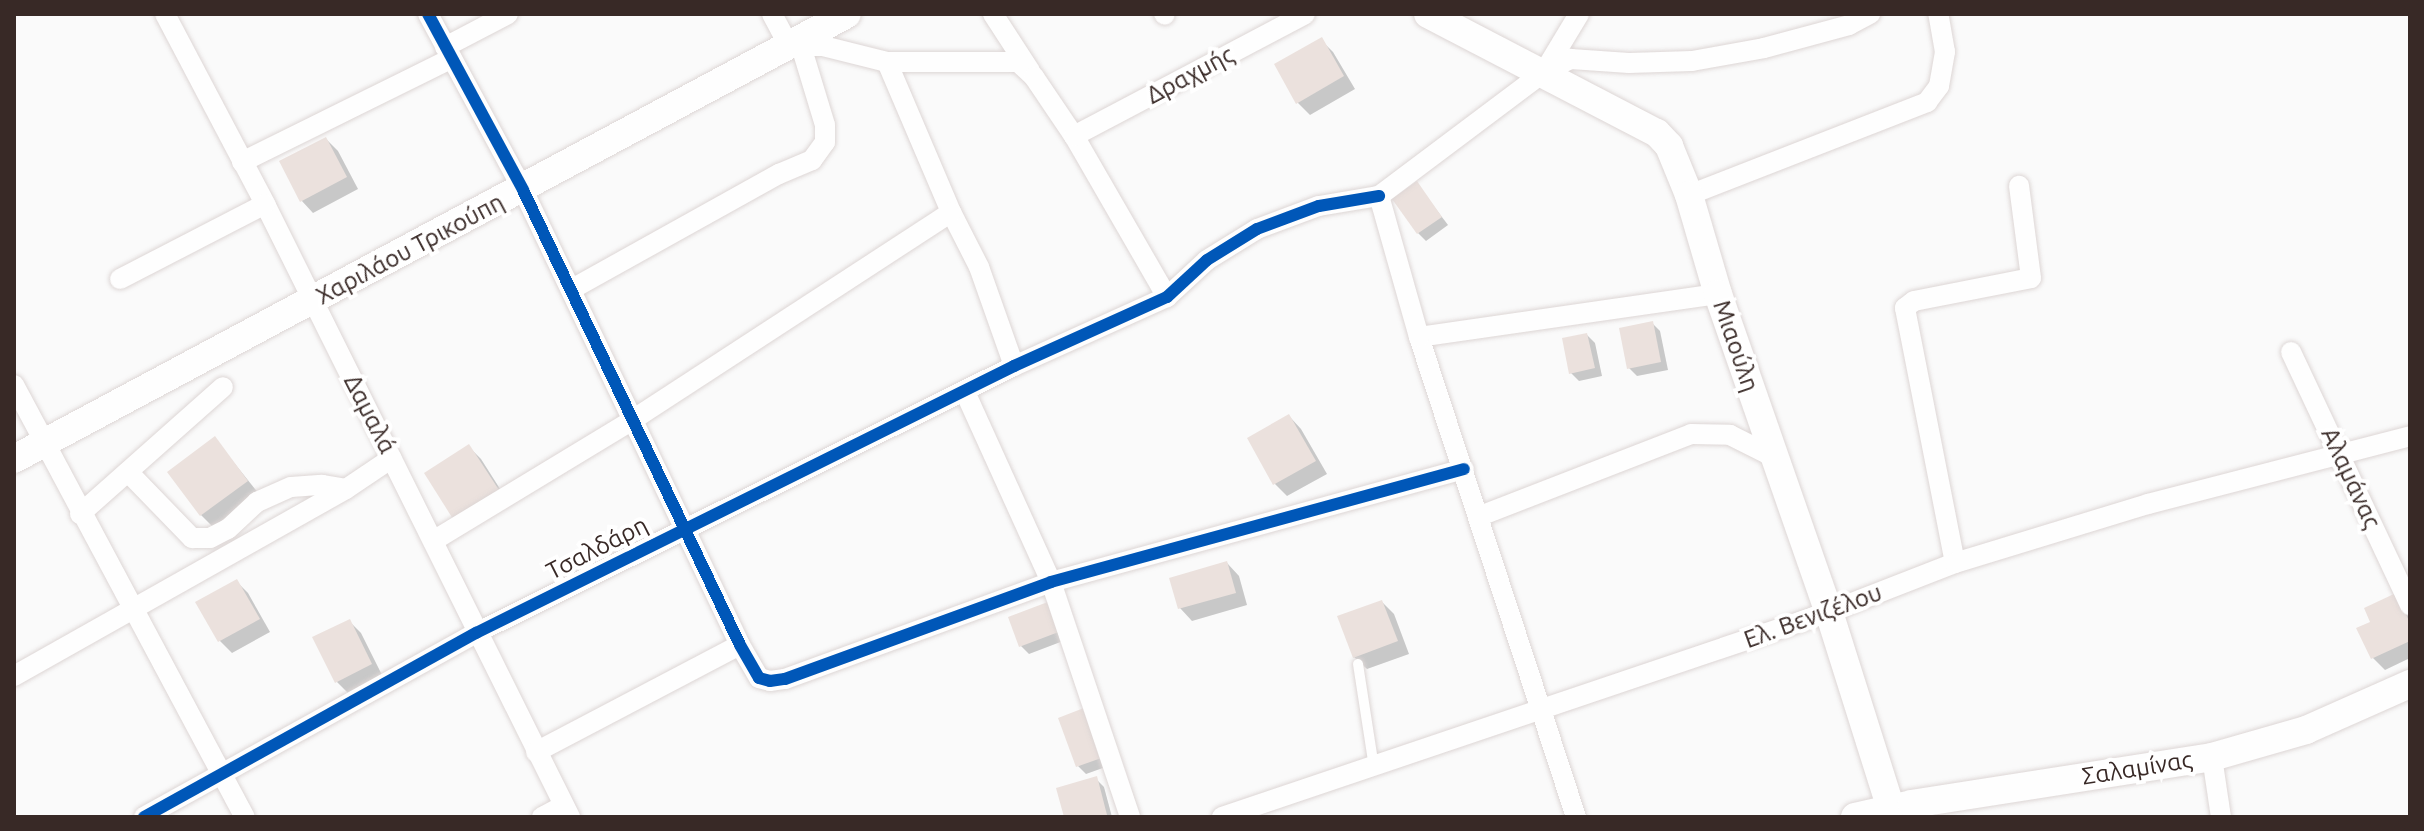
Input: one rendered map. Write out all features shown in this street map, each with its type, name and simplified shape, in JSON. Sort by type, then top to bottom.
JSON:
[{"type":"street","name":"Δαμαλά","points":[[165,14],[265,204],[566,811]]},
{"type":"street","points":[[428,14],[523,190],[572,289],[631,421],[759,678],[770,681],[785,679],[1051,582],[1464,469]]},
{"type":"street","points":[[242,162],[448,52],[508,14]]},
{"type":"street","points":[[572,289],[779,174],[812,160],[825,142],[825,125],[795,46],[772,14]]},
{"type":"street","name":"Χαριλάου Τρικούπη","points":[[14,459],[795,46],[847,14]]},
{"type":"street","points":[[993,14],[1074,136],[1167,297]]},
{"type":"street","name":"Δραχμής","points":[[1074,136],[1305,14]]},
{"type":"street","name":"Μιαούλη","points":[[1428,14],[1657,133],[1678,162],[1718,294],[1829,612],[1892,813]]},
{"type":"street","points":[[1544,72],[1579,14]]},
{"type":"street","points":[[1576,817],[1419,337],[1379,196],[1544,72],[1571,59],[1583,57],[1629,63],[1692,61],[1764,48],[1849,25],[1870,14]]},
{"type":"street","points":[[1689,195],[1927,102],[1939,86],[1945,52],[1938,14]]},
{"type":"street","points":[[795,46],[823,46],[887,62],[1018,62],[1034,77]]},
{"type":"street","points":[[887,62],[951,212],[979,267],[1014,366]]},
{"type":"street","points":[[1955,563],[1905,308],[1914,301],[2031,278],[2019,186]]},
{"type":"street","name":"Τσαλδάρη","points":[[144,817],[476,633],[1014,366],[1167,297],[1207,260],[1257,229],[1332,203],[1379,196]]},
{"type":"street","points":[[120,279],[265,204]]},
{"type":"street","points":[[433,541],[631,421],[951,212]]},
{"type":"street","points":[[1419,337],[1718,294]]},
{"type":"street","name":"Αλαμάνας","points":[[2291,352],[2410,605]]},
{"type":"street","points":[[14,385],[80,514],[245,817]]},
{"type":"street","points":[[80,514],[223,387]]},
{"type":"street","points":[[965,392],[1051,582],[1130,817]]},
{"type":"street","points":[[1480,516],[1691,434],[1730,435],[1774,457]]},
{"type":"street","name":"Ελ. Βενιζέλου","points":[[1222,817],[1829,612],[1955,563],[2148,504],[2341,457],[2410,436]]},
{"type":"street","points":[[14,676],[346,489],[392,458]]},
{"type":"street","points":[[129,473],[192,538],[210,538],[228,529],[257,502],[291,487],[322,485],[346,489]]},
{"type":"street","points":[[536,752],[740,645]]},
{"type":"street","name":"Σαλαμίνας","points":[[1855,817],[2212,757],[2306,730],[2410,684]]},
{"type":"street","points":[[2212,757],[2221,817]]},
{"type":"street","points":[[542,817],[566,811]]},
{"type":"lane","points":[[1358,664],[1374,767]]},
{"type":"building","points":[[1322,37],[1344,76],[1296,104],[1274,64]]},
{"type":"building","points":[[326,137],[347,177],[300,202],[279,161]]},
{"type":"building","points":[[1417,181],[1442,217],[1417,234],[1392,199]]},
{"type":"building","points":[[1653,321],[1661,362],[1627,369],[1619,328]]},
{"type":"building","points":[[1587,333],[1595,368],[1569,374],[1562,338]]},
{"type":"building","points":[[1289,414],[1316,461],[1273,485],[1247,438]]},
{"type":"building","points":[[215,436],[248,481],[200,516],[167,472]]},
{"type":"building","points":[[469,444],[499,490],[453,519],[424,473]]},
{"type":"building","points":[[1227,561],[1236,593],[1178,609],[1169,578]]},
{"type":"building","points":[[237,579],[260,619],[218,642],[195,602]]},
{"type":"building","points":[[2396,593],[2410,623],[2410,641],[2371,659],[2356,628],[2370,622],[2364,608]]},
{"type":"building","points":[[1053,600],[1064,630],[1019,647],[1008,617]]},
{"type":"building","points":[[1382,600],[1398,641],[1353,658],[1337,616]]},
{"type":"building","points":[[350,619],[372,664],[335,683],[312,637]]},
{"type":"building","points":[[1089,706],[1107,756],[1076,767],[1058,718]]},
{"type":"building","points":[[1097,776],[1107,815],[1064,817],[1056,788]]},
{"type":"cycle path","points":[[428,14],[523,190],[740,645],[759,678],[770,681],[785,679],[1051,582],[1464,469]]},
{"type":"cycle path","points":[[144,817],[476,633],[1014,366],[1167,297],[1207,260],[1257,229],[1319,206],[1379,196]]}]
